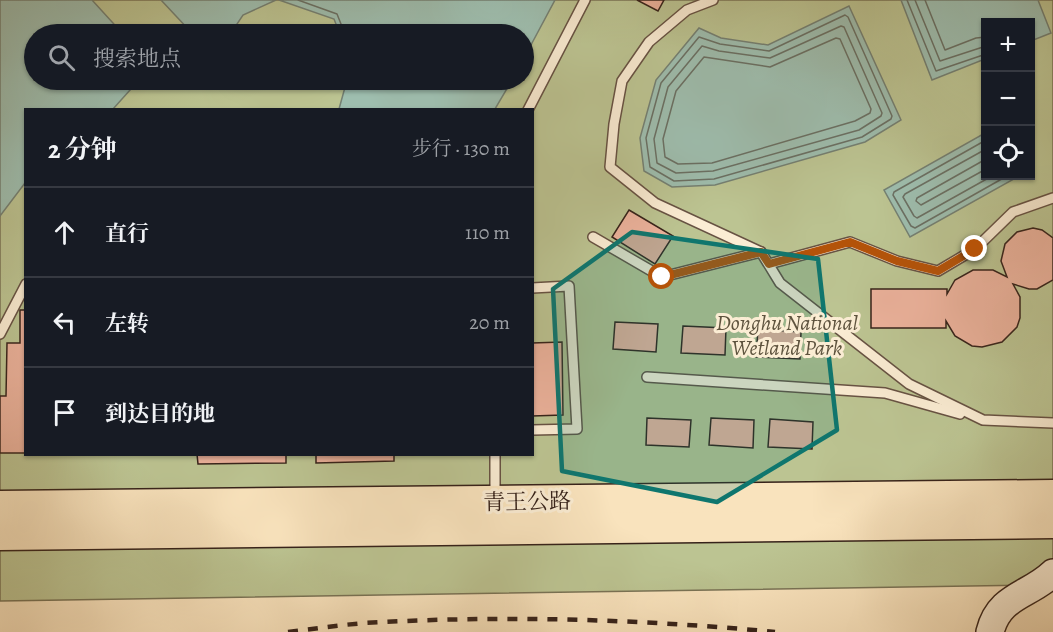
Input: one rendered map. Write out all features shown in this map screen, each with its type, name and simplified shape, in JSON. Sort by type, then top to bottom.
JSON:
[{"type":"main road","name":"青王公路","points":[[0,506],[1053,495]]},
{"type":"main road","name":"青王公路","points":[[0,535],[1053,523]]},
{"type":"street","points":[[990,632],[1003,605],[1045,581],[1053,573]]},
{"type":"lane","points":[[529,108],[585,0]]},
{"type":"lane","points":[[713,0],[687,10],[649,42],[622,81],[614,124],[610,167],[654,203],[761,252],[780,284],[909,384],[983,420]]},
{"type":"lane","points":[[769,264],[850,242],[897,261],[938,271],[975,249],[1013,212],[1053,198]]},
{"type":"lane","points":[[592,237],[662,277],[761,252]]},
{"type":"lane","points":[[534,288],[569,286],[577,429],[534,430]]},
{"type":"lane","points":[[0,334],[24,288]]},
{"type":"lane","points":[[646,377],[885,393],[983,420],[1053,423]]},
{"type":"lane","points":[[495,456],[495,502]]},
{"type":"highlighted area","points":[[632,232],[818,259],[837,430],[717,502],[562,471],[553,289]]},
{"type":"green space","name":"Donghu National Wetland Park","points":[[0,0],[1053,0],[1053,560],[1032,585],[0,601]]},
{"type":"water","points":[[0,0],[92,0],[114,24],[24,24],[24,90],[130,90],[114,108],[24,108],[24,184],[0,216]]},
{"type":"water","points":[[161,0],[276,0],[243,15],[237,24],[183,24]]},
{"type":"water","points":[[279,0],[555,0],[534,39],[534,24],[336,24],[334,19]]},
{"type":"water","points":[[901,0],[1038,0],[1051,33],[1035,39],[1035,18],[981,18],[981,61],[932,80]]},
{"type":"water","points":[[849,6],[901,120],[865,142],[715,185],[672,187],[644,171],[640,138],[656,80],[699,28],[721,38],[768,45]]},
{"type":"water","points":[[344,90],[506,90],[496,108],[339,108]]},
{"type":"water","points":[[981,135],[981,180],[1012,180],[910,237],[884,190]]},
{"type":"building","points":[[637,0],[664,0],[658,11]]},
{"type":"building","points":[[629,210],[673,236],[655,264],[612,237]]},
{"type":"building","points":[[1033,228],[1042,230],[1053,238],[1053,280],[1037,289],[1013,284],[1020,297],[1020,318],[1017,327],[1002,342],[982,347],[972,346],[955,336],[946,321],[946,328],[871,328],[871,289],[947,289],[947,294],[955,280],[973,270],[993,270],[1007,277],[1001,261],[1005,244],[1017,232]]},
{"type":"building","points":[[20,310],[24,310],[24,453],[0,453],[0,396],[6,396],[7,343],[20,343]]},
{"type":"building","points":[[615,322],[658,324],[656,352],[613,349]]},
{"type":"building","points":[[683,326],[726,328],[725,355],[681,353]]},
{"type":"building","points":[[758,329],[801,332],[800,359],[756,357]]},
{"type":"building","points":[[562,342],[563,415],[534,416],[534,343]]},
{"type":"building","points":[[647,418],[691,420],[689,447],[646,445]]},
{"type":"building","points":[[711,418],[754,420],[753,448],[709,445]]},
{"type":"building","points":[[770,419],[813,422],[812,449],[768,447]]},
{"type":"building","points":[[197,456],[286,456],[286,463],[198,464]]},
{"type":"building","points":[[316,456],[394,456],[394,461],[316,463]]},
{"type":"railway","points":[[288,632],[365,623],[468,619],[622,621],[775,632]]},
{"type":"route","points":[[662,277],[761,252],[769,264],[850,242],[897,261],[938,271],[975,249]]}]
